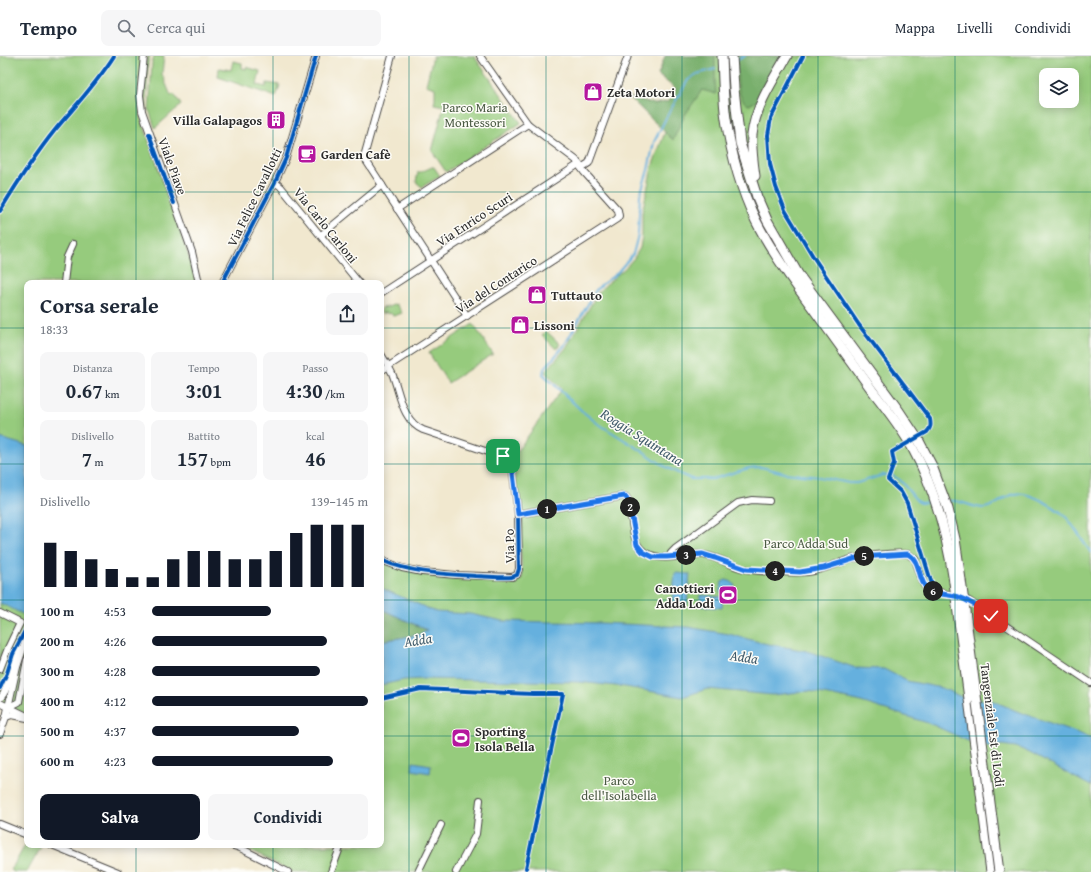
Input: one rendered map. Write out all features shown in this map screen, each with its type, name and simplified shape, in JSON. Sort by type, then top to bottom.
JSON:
[{"type":"highway","points":[[722,56],[726,119],[733,154],[742,185],[756,220],[774,253],[792,281],[910,434]]},
{"type":"highway","points":[[732,56],[740,143],[766,220],[798,274],[910,434],[915,444],[932,466],[941,502],[955,539],[958,581]]},
{"type":"highway","points":[[757,197],[752,154],[752,134],[757,114],[765,95],[787,56]]},
{"type":"highway","name":"Tangenziale Est di Lodi","points":[[958,581],[991,872]]},
{"type":"highway","name":"Tangenziale Est di Lodi","points":[[958,581],[999,872]]},
{"type":"street","name":"Via Felice Cavallotti","points":[[223,280],[275,182],[287,155],[316,56]]},
{"type":"street","points":[[392,56],[364,153],[365,158],[467,316]]},
{"type":"street","points":[[480,56],[528,124],[574,157],[580,166],[587,165],[589,161],[628,56]]},
{"type":"street","name":"Viale Piave","points":[[144,57],[140,95],[143,115],[188,240],[200,280]]},
{"type":"street","points":[[397,209],[528,124]]},
{"type":"street","name":"Via del Contarico","points":[[384,369],[616,219],[620,214],[618,210],[580,166]]},
{"type":"street","name":"Via Enrico Scuri","points":[[384,291],[580,166]]},
{"type":"street","name":"Via Carlo Carloni","points":[[275,182],[281,187],[358,280]]},
{"type":"street","points":[[321,235],[382,185]]},
{"type":"street","points":[[64,280],[67,257],[73,244]]},
{"type":"street","name":"Via Felice Cavallotti","points":[[220,280],[225,276]]},
{"type":"street","points":[[384,358],[389,366]]},
{"type":"street","name":"Via Po","points":[[384,561],[402,568],[422,572],[509,578],[515,576],[519,571],[518,514],[512,465],[503,456],[423,430],[414,425],[405,412],[389,366]]},
{"type":"street","points":[[518,514],[624,496],[629,502],[636,542],[639,549],[653,557],[702,554],[746,569],[800,572],[824,568],[860,557],[908,554],[915,558],[924,585],[928,589],[969,601],[1091,683]]},
{"type":"street","points":[[670,557],[675,548],[738,503],[752,500],[769,501]]},
{"type":"street","points":[[0,613],[20,623],[0,669]]},
{"type":"street","points":[[0,698],[6,691],[16,656],[24,643]]},
{"type":"street","points":[[0,734],[9,707],[17,667],[24,646]]},
{"type":"street","points":[[9,707],[20,702],[24,678]]},
{"type":"street","points":[[0,703],[18,710],[24,715]]},
{"type":"street","points":[[6,717],[24,717]]},
{"type":"street","points":[[456,872],[476,834],[480,800]]},
{"type":"street","points":[[0,824],[24,835]]},
{"type":"street","points":[[418,872],[441,825]]},
{"type":"street","points":[[59,848],[118,872]]},
{"type":"street","points":[[240,848],[288,872]]},
{"type":"street","points":[[331,872],[340,848]]},
{"type":"green space","points":[[0,56],[142,56],[141,117],[196,280],[24,280],[24,713],[0,700]]},
{"type":"green space","points":[[148,56],[150,56],[148,63],[146,109],[144,109],[143,75]]},
{"type":"green space","points":[[154,56],[164,56],[162,74],[171,96],[174,94],[181,105],[155,128],[149,110],[152,63]]},
{"type":"green space","name":"Parco Maria Montessori","points":[[433,56],[474,56],[521,123],[446,172],[432,151],[444,106],[434,104],[435,88],[426,85]]},
{"type":"green space","points":[[665,56],[715,56],[716,94],[702,90],[685,115],[673,140],[629,97],[655,104],[669,101],[676,89],[658,75]]},
{"type":"green space","name":"Parco Adda Sud","points":[[713,56],[1091,56],[1091,872],[292,872],[244,848],[384,848],[384,563],[456,576],[522,579],[519,513],[513,462],[515,454],[562,389],[545,372],[566,348],[599,291],[625,268],[640,248],[642,236],[642,213],[652,167],[671,116]]},
{"type":"green space","points":[[737,56],[780,56],[757,101],[749,105],[744,102],[739,91]]},
{"type":"green space","points":[[233,61],[242,63],[242,68],[246,69],[246,67],[260,71],[257,85],[266,87],[267,83],[280,85],[276,97],[218,77],[219,68],[231,70]]},
{"type":"green space","points":[[434,167],[440,176],[422,187],[416,182],[418,172]]},
{"type":"green space","points":[[396,304],[402,313],[394,316],[390,313],[384,312],[384,308]]},
{"type":"green space","points":[[473,324],[493,354],[448,383],[429,353]]},
{"type":"green space","points":[[546,331],[560,344],[556,349],[542,335]]},
{"type":"green space","points":[[384,610],[427,630],[418,635],[384,641]]},
{"type":"green space","points":[[24,847],[40,848],[27,872],[14,872],[11,870]]},
{"type":"water","points":[[0,438],[24,445],[24,615],[0,603]]},
{"type":"water","points":[[675,573],[690,574],[687,605],[672,603]]},
{"type":"water","points":[[725,580],[734,583],[735,587],[733,592],[728,594],[720,592],[722,582]]},
{"type":"water","name":"Adda","points":[[384,589],[436,612],[470,614],[503,621],[602,623],[687,627],[729,634],[763,643],[807,651],[856,668],[884,669],[907,681],[942,688],[968,700],[991,700],[1091,739],[1091,786],[1016,747],[1002,745],[991,747],[979,746],[931,724],[858,701],[809,691],[773,695],[707,689],[682,697],[626,687],[578,682],[423,679],[404,680],[384,684],[384,641],[418,635],[427,630],[384,610]]},
{"type":"water","points":[[701,595],[723,597],[722,608],[700,606]]},
{"type":"water","points":[[413,762],[431,765],[430,773],[412,770]]},
{"type":"waterway","name":"Roggia Squintana","points":[[737,60],[745,56]]},
{"type":"waterway","name":"Roggia Squintana","points":[[715,69],[697,74],[688,80],[654,142],[648,170],[640,195],[638,235],[633,254],[616,274],[596,290],[564,346],[544,369],[543,374],[597,423],[664,466],[691,479],[713,479],[749,468],[761,467],[785,473],[820,477],[849,483],[857,483],[883,475],[892,475],[900,480],[917,501],[921,503],[934,502]]},
{"type":"waterway","name":"Roggia Squintana","points":[[948,501],[957,501],[975,507],[984,508],[992,506],[1014,494],[1028,495],[1045,502],[1066,517],[1091,552]]},
{"type":"cycle path","points":[[0,211],[40,150],[93,85],[114,56]]},
{"type":"cycle path","points":[[224,280],[286,158],[316,56]]},
{"type":"cycle path","points":[[803,56],[771,118],[768,135],[770,164],[776,187],[785,210],[814,258],[859,325],[930,419],[931,423],[927,432],[892,452],[894,463],[888,480],[901,492],[907,503],[934,591]]},
{"type":"cycle path","points":[[149,134],[174,203]]},
{"type":"cycle path","points":[[384,561],[404,568],[427,572],[512,577],[517,575],[519,569],[518,514],[624,496],[629,502],[637,545],[643,552],[653,557],[702,554],[746,569],[800,572],[824,568],[860,557],[904,553],[911,555],[915,560],[924,583],[928,588],[934,591]]},
{"type":"cycle path","points":[[0,688],[13,654],[24,633]]},
{"type":"cycle path","points":[[384,697],[421,689],[563,694],[526,868]]},
{"type":"place","name":"Zeta Motori","points":[[593,92]]},
{"type":"place","name":"Villa Galapagos","points":[[276,120]]},
{"type":"place","name":"Garden Cafè","points":[[307,154]]},
{"type":"place","name":"Tuttauto","points":[[537,295]]},
{"type":"place","name":"Lissoni","points":[[520,325]]},
{"type":"place","name":"Canottieri Adda Lodi","points":[[728,595]]},
{"type":"place","name":"Sporting Isola Bella","points":[[461,738]]},
{"type":"route","points":[[503,456],[512,465],[518,514],[624,496],[629,502],[637,545],[639,549],[648,555],[659,558],[702,554],[740,568],[750,570],[807,572],[860,557],[904,553],[915,558],[924,585],[928,589],[969,601],[991,616]]},
{"type":"park label","name":"Parco dell'Isolabella","points":[[619,788]]}]
